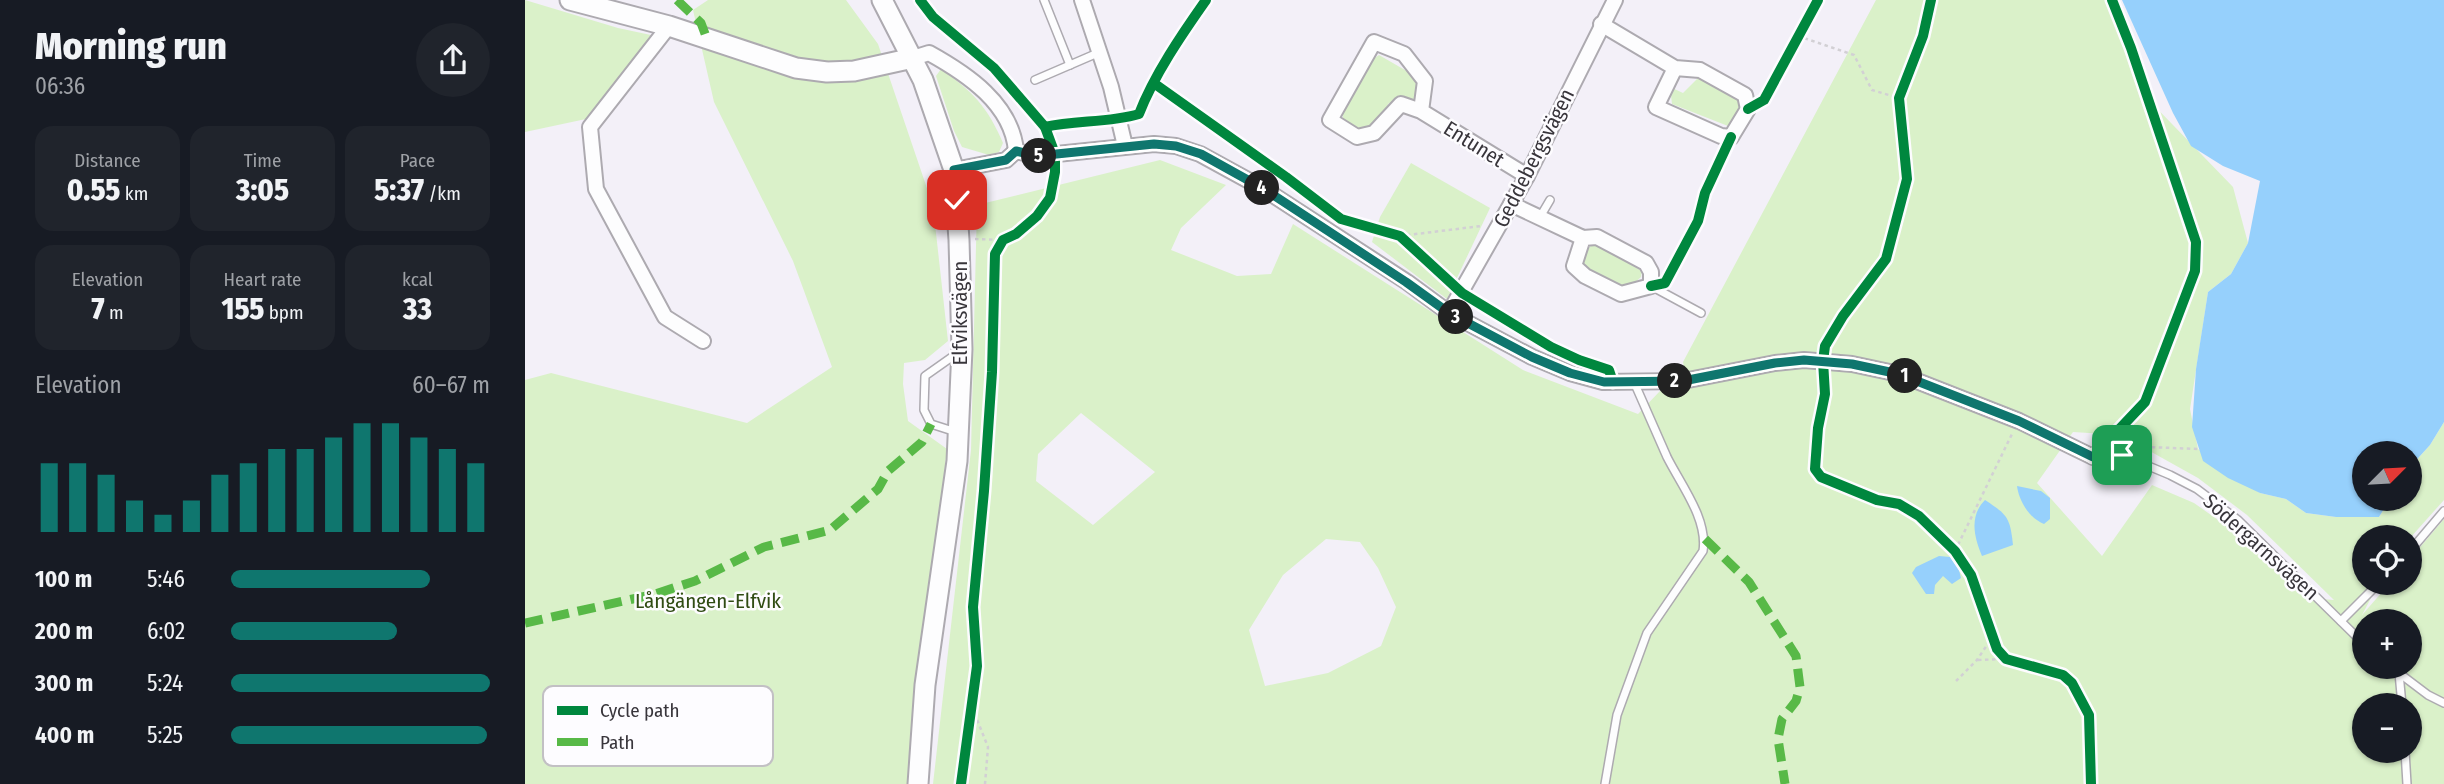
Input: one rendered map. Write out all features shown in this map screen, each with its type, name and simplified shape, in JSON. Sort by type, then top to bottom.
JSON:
[{"type":"street","points":[[570,0],[669,26],[814,72],[854,71],[929,52],[970,79],[1003,114],[1014,135],[1016,151]]},
{"type":"street","name":"Elfviksvägen","points":[[882,0],[923,80],[954,170],[960,240],[962,349],[954,495],[925,685],[918,784]]},
{"type":"street","points":[[1082,0],[1100,52],[1125,146]]},
{"type":"street","name":"Geddebergsvägen","points":[[1449,313],[1527,176],[1615,0]]},
{"type":"street","points":[[1601,24],[1675,68],[1700,70],[1745,95],[1748,109],[1731,137],[1721,136],[1656,107],[1675,68]]},
{"type":"street","points":[[669,26],[590,127],[596,189],[665,317],[703,341]]},
{"type":"street","name":"Entunet","points":[[1421,111],[1425,81],[1404,54],[1374,42],[1330,120],[1357,137],[1374,133],[1401,104],[1421,111],[1527,176]]},
{"type":"street","name":"Södergarnsvägen","points":[[954,170],[1006,160],[1016,151],[1037,156],[1125,146],[1176,146],[1224,165],[1396,275],[1449,313],[1532,357],[1570,373],[1604,382],[1683,381],[1794,361],[1852,364],[1899,374],[2019,421],[2093,457]]},
{"type":"street","points":[[1511,204],[1583,238],[1597,237],[1646,263],[1651,272],[1651,286],[1621,295],[1585,276],[1574,266],[1583,238]]},
{"type":"lane","points":[[1044,0],[1070,65]]},
{"type":"lane","points":[[1035,80],[1100,52]]},
{"type":"lane","points":[[1539,218],[1551,200]]},
{"type":"lane","points":[[1651,286],[1701,313]]},
{"type":"lane","points":[[958,432],[931,424],[924,410],[925,376],[962,349]]},
{"type":"lane","points":[[1605,784],[1617,715],[1647,634],[1703,551],[1705,539],[1700,521],[1634,382]]},
{"type":"lane","name":"Södergarnsvägen","points":[[2093,457],[2122,455],[2197,489],[2238,520],[2352,632]]},
{"type":"lane","points":[[2422,537],[2444,511]]},
{"type":"lane","points":[[2341,621],[2367,595]]},
{"type":"lane","points":[[2407,679],[2444,703]]},
{"type":"lane","points":[[2406,763],[2407,784]]},
{"type":"path","points":[[1792,46],[1805,24]]},
{"type":"path","points":[[1798,36],[1854,55],[1872,90],[1900,103],[1904,86]]},
{"type":"path","points":[[1388,233],[1404,240],[1501,223]]},
{"type":"path","points":[[995,254],[1003,240],[1016,234]]},
{"type":"path","points":[[1946,542],[1957,555],[1976,503],[2019,421]]},
{"type":"path","points":[[2137,449],[2198,449]]},
{"type":"path","points":[[1988,624],[1997,649],[2012,661]]},
{"type":"path","points":[[1956,681],[1977,660],[1993,636]]},
{"type":"path","points":[[1977,660],[2012,661]]},
{"type":"path","points":[[968,733],[973,693]]},
{"type":"path","points":[[972,707],[988,747],[985,784]]},
{"type":"green space","points":[[525,0],[618,28],[665,38],[600,116],[525,132]]},
{"type":"green space","name":"Långängen-Elfvik","points":[[708,0],[846,0],[878,44],[933,206],[948,341],[925,360],[904,363],[903,384],[908,421],[947,449],[907,784],[525,784],[525,380],[551,373],[747,423],[832,367],[793,261],[714,102],[693,10]]},
{"type":"green space","points":[[1876,0],[2114,0],[2142,93],[2233,187],[2248,243],[2231,274],[2208,292],[2190,409],[2198,449],[2260,493],[2286,499],[2306,513],[2336,517],[2379,517],[2383,511],[2422,511],[2422,454],[2444,422],[2444,500],[2422,525],[2352,525],[2352,595],[2373,595],[2365,609],[2352,609],[2352,679],[2422,679],[2422,609],[2367,609],[2380,595],[2422,595],[2422,545],[2444,519],[2444,784],[933,784],[971,450],[977,205],[1160,160],[1226,185],[1181,228],[1171,250],[1237,276],[1271,274],[1293,224],[1523,370],[1638,414],[1660,391],[1688,388],[1683,362]],"holes":[[[1081,413],[1155,472],[1093,525],[1036,481],[1038,454]],[[2073,432],[2121,435],[2198,478],[2247,515],[2334,600],[2309,598],[2221,522],[2194,503],[2152,485],[2102,556],[2037,483]],[[1326,539],[1360,542],[1378,568],[1396,607],[1381,646],[1328,673],[1265,686],[1249,630],[1283,575]]]},
{"type":"green space","points":[[1379,55],[1417,77],[1420,88],[1418,98],[1389,103],[1375,125],[1366,130],[1352,127],[1343,119],[1343,112],[1370,61]]},
{"type":"green space","points":[[941,69],[962,85],[985,109],[1003,143],[999,152],[989,155],[962,147],[936,76]]},
{"type":"green space","points":[[1699,77],[1744,101],[1728,126],[1672,104],[1670,87],[1683,93]]},
{"type":"green space","points":[[1411,163],[1490,208],[1447,299],[1372,242],[1380,217]]},
{"type":"green space","points":[[1592,245],[1600,246],[1642,271],[1641,277],[1630,287],[1619,289],[1585,270],[1582,264],[1583,253]]},
{"type":"water","points":[[2122,0],[2444,0],[2444,422],[2422,454],[2422,441],[2352,441],[2352,511],[2383,511],[2379,517],[2336,517],[2306,513],[2286,499],[2260,493],[2228,478],[2203,461],[2192,427],[2196,369],[2208,292],[2231,274],[2248,243],[2260,181],[2223,166],[2191,146],[2173,113]]},
{"type":"water","points":[[2017,486],[2041,491],[2050,498],[2050,519],[2044,524],[2029,513],[2022,503]]},
{"type":"water","points":[[1985,500],[2007,518],[2013,545],[1982,556],[1975,520]]},
{"type":"water","points":[[1939,556],[1950,557],[1961,578],[1952,584],[1943,576],[1935,585],[1934,594],[1926,594],[1912,573],[1916,567]]},
{"type":"marked path","points":[[677,0],[701,23],[707,39]]},
{"type":"marked path","points":[[525,623],[655,594],[695,581],[764,547],[830,530],[878,489],[888,471],[922,442],[931,424]]},
{"type":"marked path","points":[[1705,539],[1749,582],[1796,656],[1800,687],[1796,701],[1782,719],[1778,739],[1785,784]]},
{"type":"cycle path","points":[[920,0],[933,17],[994,68],[1045,127],[1055,154],[1050,198],[1037,216],[1016,234],[1003,240],[995,254],[992,372],[973,607],[977,666],[961,784]]},
{"type":"cycle path","points":[[1045,127],[1139,114],[1160,70],[1206,0]]},
{"type":"cycle path","points":[[1748,109],[1764,100],[1818,0]]},
{"type":"cycle path","points":[[1931,0],[1923,36],[1899,98],[1907,179],[1886,259],[1843,316],[1825,346],[1825,394],[1818,428],[1815,469],[1821,477],[1877,500],[1899,504],[1919,516],[1955,551],[1971,575],[1997,649],[2006,659],[2063,675],[2072,683],[2089,715],[2091,784]]},
{"type":"cycle path","points":[[2093,457],[2145,402],[2195,271],[2196,242],[2131,48],[2112,0]]},
{"type":"cycle path","points":[[1155,84],[1341,219],[1400,236],[1462,293],[1551,347],[1609,370],[1613,382]]},
{"type":"cycle path","points":[[1651,286],[1665,283],[1698,221],[1705,193],[1731,137]]},
{"type":"route","points":[[957,200],[954,170],[1006,160],[1016,151],[1037,156],[1125,146],[1176,146],[1224,165],[1264,189],[1449,313],[1532,357],[1570,373],[1604,382],[1683,381],[1804,360],[1852,364],[1899,374],[2019,421],[2093,457],[2122,455]]}]
